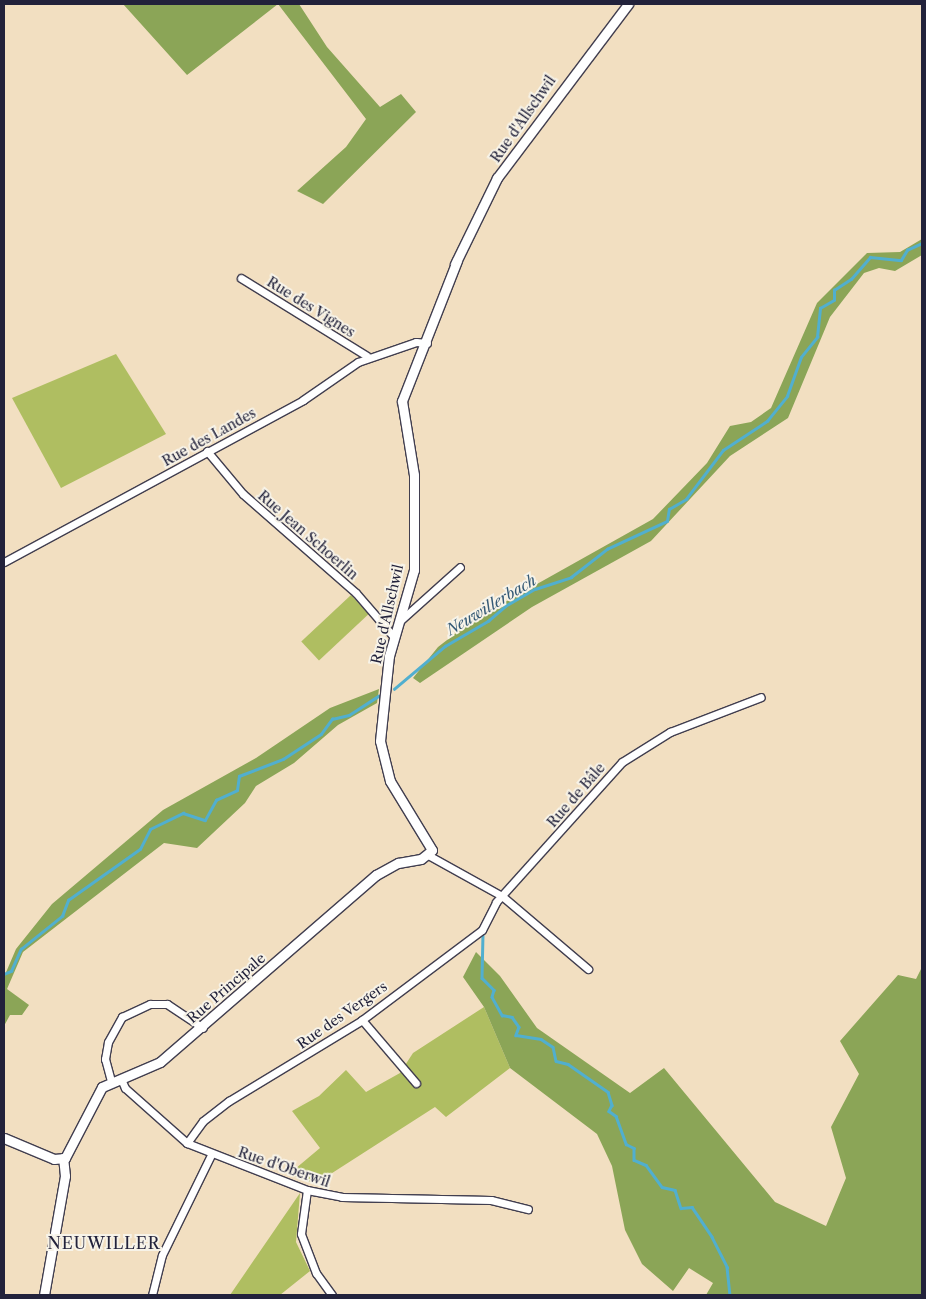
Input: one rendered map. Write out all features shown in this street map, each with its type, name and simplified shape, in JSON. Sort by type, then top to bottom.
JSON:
[{"type":"street","name":"Rue d'Allschwil","points":[[428,855],[430,843],[390,781],[380,753],[394,637],[414,570],[416,512],[402,401],[427,343],[457,261],[503,170],[628,4]]},
{"type":"street","name":"Rue des Vignes","points":[[241,278],[367,356]]},
{"type":"street","name":"Rue des Landes","points":[[4,562],[70,530],[207,450],[303,400],[367,356],[427,343]]},
{"type":"street","name":"Rue Jean Schoerlin","points":[[207,450],[243,494],[356,593],[394,637]]},
{"type":"street","points":[[400,620],[460,567]]},
{"type":"street","name":"Rue de Bâle","points":[[502,896],[622,762],[677,729],[761,698]]},
{"type":"street","points":[[428,855],[502,896],[588,969]]},
{"type":"street","name":"Rue Principale","points":[[111,1081],[121,1079],[160,1062],[202,1028],[376,875],[398,863],[428,855]]},
{"type":"street","name":"Rue des Vergers","points":[[187,1143],[203,1121],[229,1101],[362,1020],[482,930],[502,896]]},
{"type":"street","points":[[44,1295],[65,1176],[64,1158],[96,1094],[111,1081],[106,1060],[108,1042],[122,1017],[150,1004],[167,1004],[202,1028]]},
{"type":"street","points":[[362,1020],[416,1083]]},
{"type":"street","name":"Rue d'Oberwil","points":[[121,1079],[125,1088],[187,1143],[211,1155],[307,1190],[342,1197],[491,1200],[528,1209]]},
{"type":"street","points":[[4,1138],[52,1159],[64,1158]]},
{"type":"street","points":[[152,1295],[162,1255],[211,1155]]},
{"type":"street","points":[[307,1190],[301,1234],[316,1273],[332,1295]]},
{"type":"green space","points":[[123,4],[278,4],[187,75]]},
{"type":"green space","points":[[278,4],[299,4],[327,47],[380,107],[401,94],[416,112],[323,204],[297,191],[346,147],[366,119]]},
{"type":"green space","points":[[922,239],[922,255],[895,271],[879,268],[864,273],[830,317],[788,418],[730,456],[651,541],[532,607],[420,683],[413,678],[438,647],[473,620],[653,519],[707,463],[730,426],[751,422],[771,408],[817,303],[867,253],[900,252]]},
{"type":"green space","points":[[116,354],[166,434],[61,488],[12,398]]},
{"type":"green space","points":[[351,595],[369,614],[319,660],[301,641]]},
{"type":"green space","points":[[379,689],[377,703],[338,725],[294,763],[256,786],[245,803],[197,848],[164,843],[23,952],[7,989],[29,1005],[22,1015],[10,1015],[4,1026],[4,977],[16,949],[52,904],[163,810],[256,758],[330,708]]},
{"type":"green space","points":[[476,952],[500,976],[537,1028],[630,1093],[664,1068],[775,1202],[826,1226],[846,1178],[831,1127],[859,1074],[840,1041],[898,975],[916,979],[922,967],[922,1295],[706,1295],[713,1283],[689,1268],[673,1291],[642,1264],[625,1230],[612,1166],[597,1134],[510,1068],[484,1007],[463,977]]},
{"type":"green space","points":[[484,1007],[510,1068],[446,1117],[435,1107],[315,1184],[289,1174],[320,1148],[292,1111],[319,1096],[346,1070],[366,1092],[400,1073],[413,1053]]},
{"type":"green space","points":[[300,1193],[296,1242],[310,1271],[280,1295],[230,1295]]},
{"type":"waterway","name":"Neuwillerbach","points":[[394,689],[445,646],[488,621],[505,606],[535,589],[571,577],[607,549],[667,521],[669,509],[686,499],[723,450],[767,421],[787,396],[801,357],[817,337],[820,308],[834,300],[834,290],[851,279],[870,257],[901,260],[907,250],[922,243]]},
{"type":"waterway","name":"Neuwillerbach","points":[[4,974],[11,971],[21,949],[62,916],[68,900],[140,849],[150,829],[183,813],[205,820],[216,800],[237,790],[239,776],[283,759],[321,734],[332,719],[349,715],[378,696]]},
{"type":"waterway","points":[[483,934],[482,978],[494,990],[492,997],[502,1015],[512,1017],[519,1027],[516,1035],[541,1039],[553,1047],[556,1061],[568,1064],[608,1092],[612,1105],[609,1111],[616,1116],[626,1144],[634,1148],[634,1160],[646,1165],[662,1187],[675,1190],[681,1208],[692,1207],[712,1237],[727,1267],[730,1295]]},
{"type":"district","name":"NEUWILLER","points":[[104,1243]]}]
